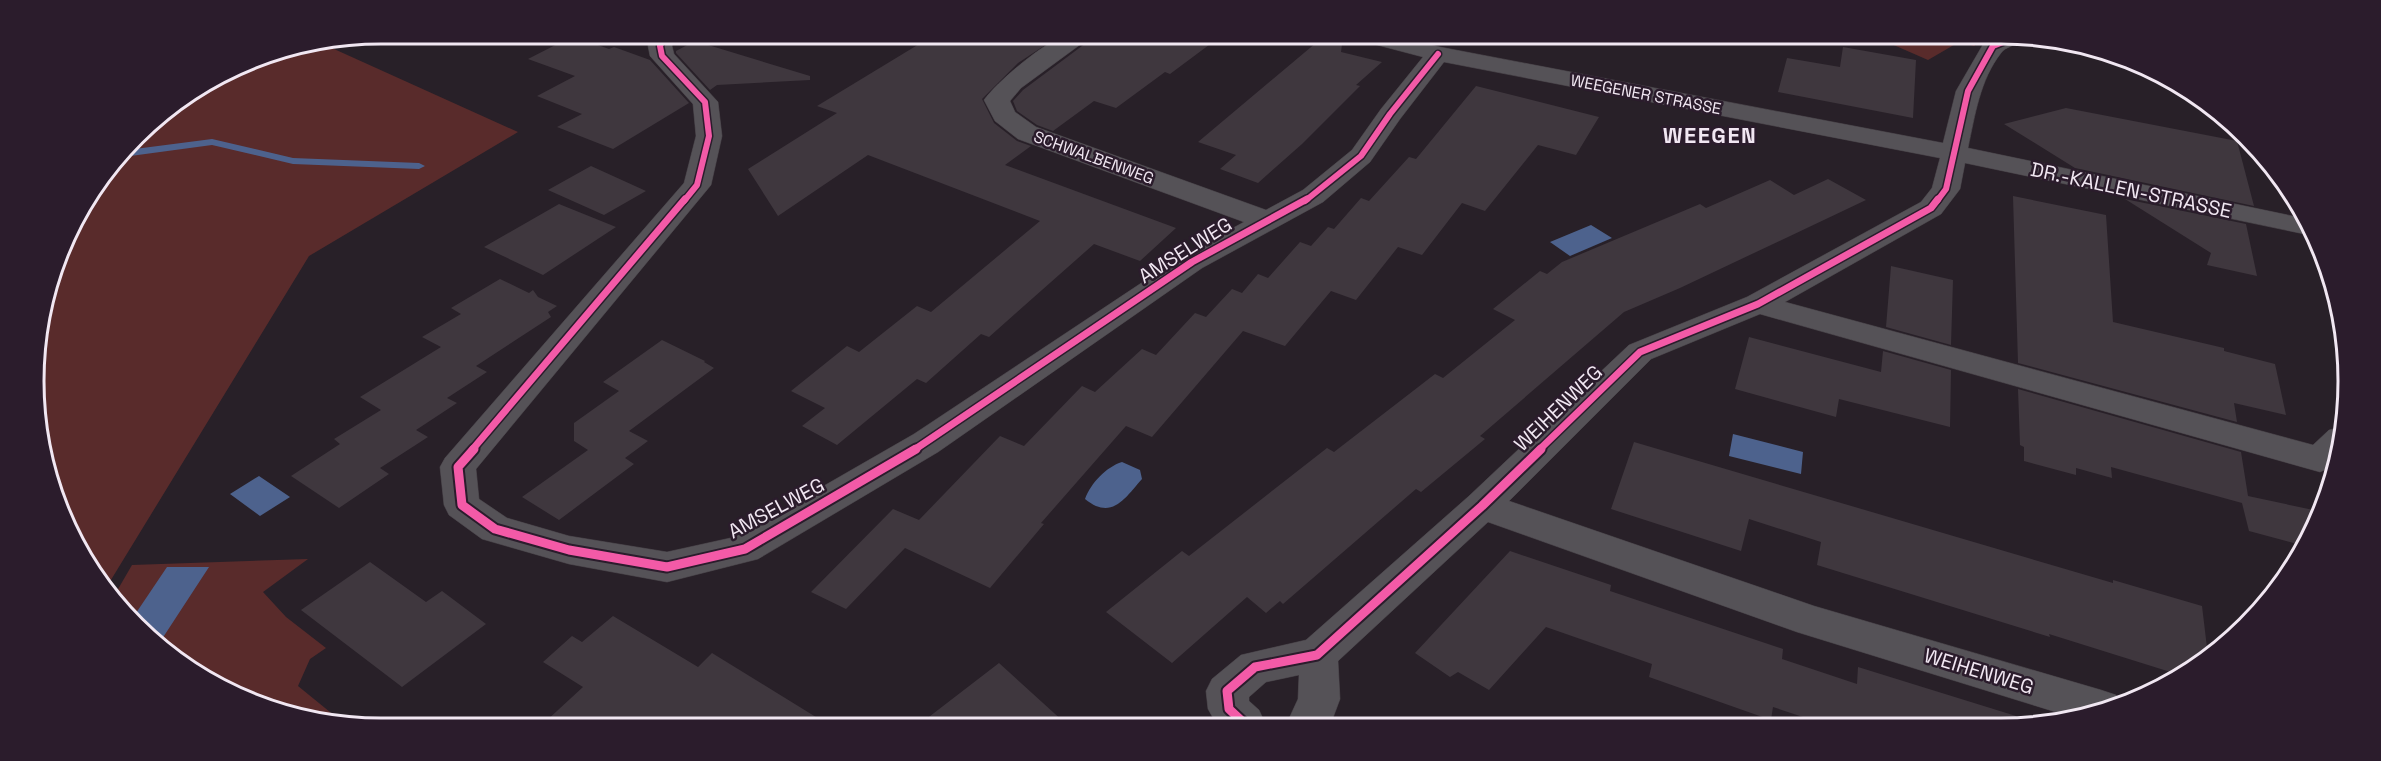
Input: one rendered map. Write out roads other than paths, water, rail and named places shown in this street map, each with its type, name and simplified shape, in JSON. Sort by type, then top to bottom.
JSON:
[{"type":"street","name":"AMSELWEG","points":[[661,44],[662,56],[705,102],[709,136],[697,185],[458,467],[462,505],[495,529],[569,550],[667,567],[745,549],[926,442],[1192,262],[1313,196],[1361,156],[1390,114],[1438,54]]},
{"type":"street","name":"SCHWALBENWEG","points":[[1066,44],[1012,83],[997,100],[1004,116],[1027,133],[1266,220]]},
{"type":"street","name":"WEEGENER STRASSE","points":[[1400,44],[1438,54],[1955,153]]},
{"type":"street","name":"WEIHENWEG","points":[[1317,655],[1482,506],[1640,352],[1758,304],[1931,208],[1946,189],[1968,91],[1993,46],[1997,44]]},
{"type":"street","name":"DR.-KALLEN-STRASSE","points":[[1955,153],[2300,226]]},
{"type":"street","points":[[1758,304],[2320,459],[2330,449]]},
{"type":"street","name":"WEIHENWEG","points":[[1482,506],[1811,621],[2092,705]]},
{"type":"street","points":[[1239,718],[1229,709],[1227,691],[1255,667],[1317,655],[1321,690],[1317,712],[1312,718]]},
{"type":"water","points":[[1591,225],[1612,238],[1570,256],[1550,242]]},
{"type":"water","points":[[1733,434],[1803,452],[1801,474],[1729,456]]},
{"type":"water","points":[[1122,462],[1140,470],[1142,479],[1124,499],[1110,507],[1103,508],[1085,499],[1100,476]]},
{"type":"water","points":[[259,476],[290,497],[260,516],[230,494]]},
{"type":"water","points":[[167,567],[209,567],[163,638],[136,613]]},
{"type":"waterway","points":[[132,153],[212,142],[293,161],[419,166]]},
{"type":"district","name":"WEEGEN","points":[[1710,135]]}]
